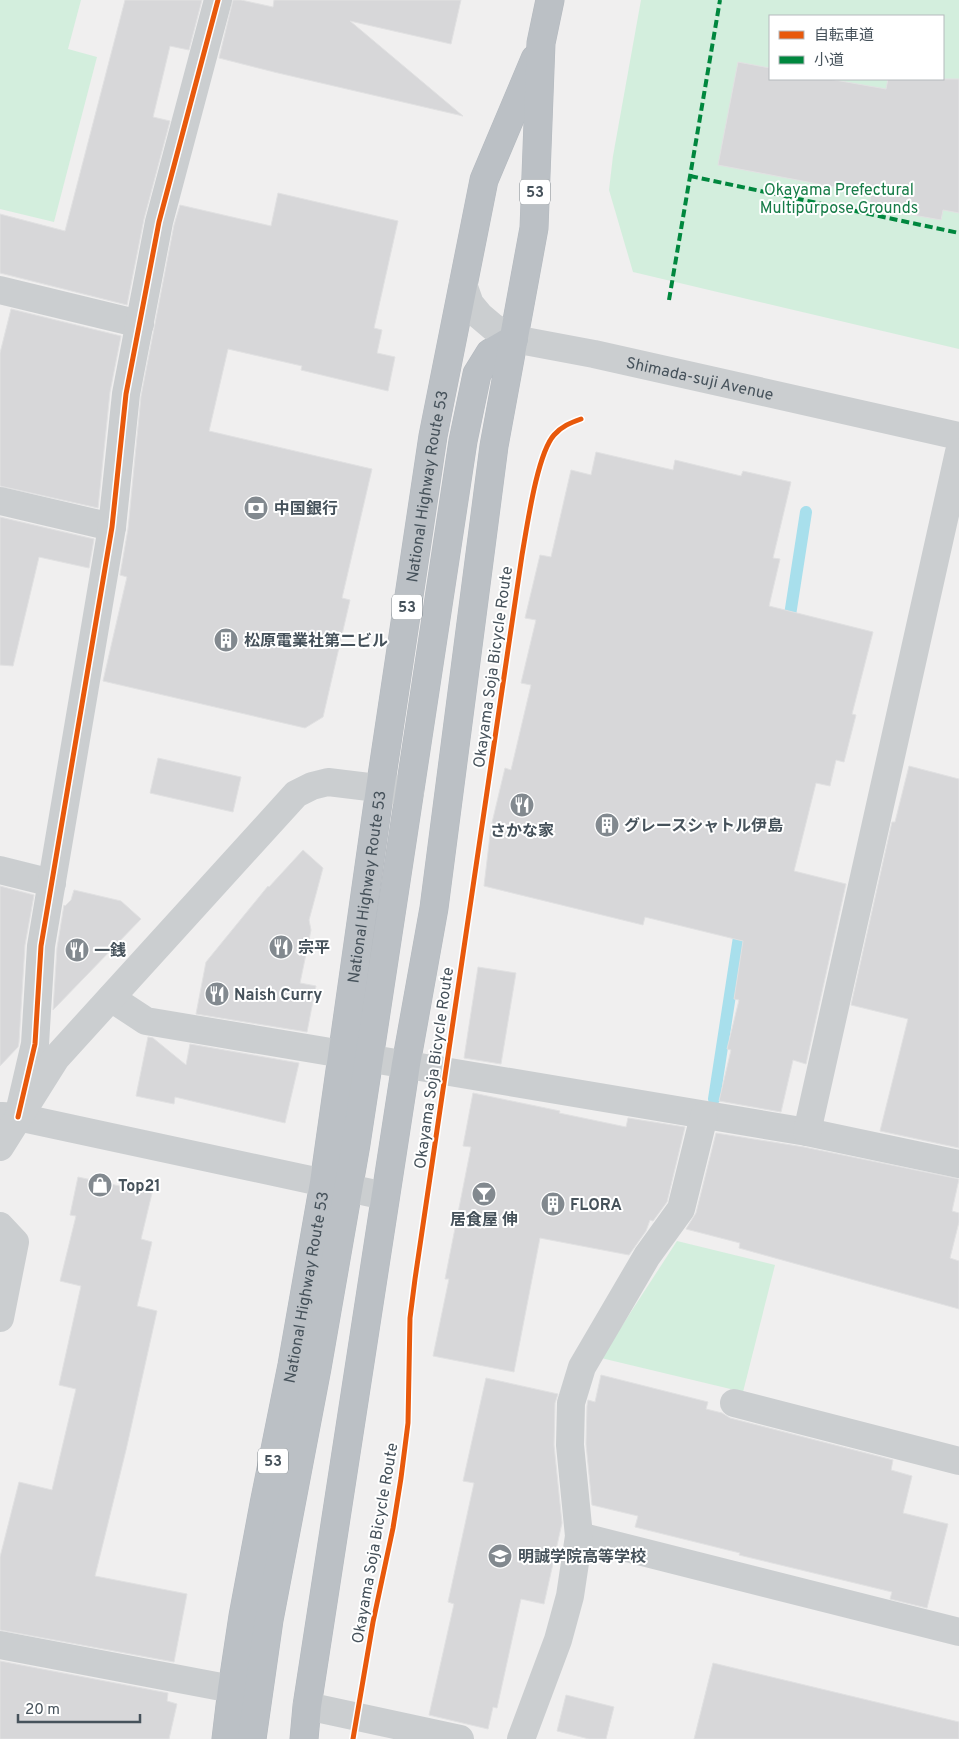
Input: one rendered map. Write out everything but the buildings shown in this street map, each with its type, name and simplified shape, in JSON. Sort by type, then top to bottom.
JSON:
[{"type":"highway","name":"National Highway Route 53","points":[[304,1739],[307,1706],[385,1196],[434,908],[494,446],[534,228],[541,43],[550,0]]},
{"type":"highway","name":"National Highway Route 53","points":[[226,1739],[232,1689],[262,1513],[292,1365],[336,1186],[343,1054],[429,462],[484,180],[541,43]]},
{"type":"highway","name":"53","points":[[252,1739],[269,1620],[317,1368],[336,1186],[369,1058],[464,441],[478,374],[490,352],[514,339]]},
{"type":"street","points":[[0,1148],[9,1116],[35,1044],[41,946],[112,527],[126,394],[158,222],[218,0]]},
{"type":"street","name":"Shimada-suji Avenue","points":[[463,284],[470,304],[480,316],[493,327],[514,339],[594,354],[959,436]]},
{"type":"street","points":[[0,290],[140,324]]},
{"type":"street","points":[[806,1132],[959,452]]},
{"type":"street","points":[[0,501],[112,527]]},
{"type":"street","points":[[9,1116],[56,1058],[296,794],[312,786],[328,782],[410,792]]},
{"type":"street","points":[[0,870],[52,882]]},
{"type":"street","points":[[111,998],[146,1021],[806,1132],[959,1164]]},
{"type":"street","points":[[9,1116],[385,1196]]},
{"type":"street","points":[[521,1739],[558,1640],[570,1596],[579,1536],[570,1445],[571,1403],[582,1367],[646,1256],[681,1209],[704,1116]]},
{"type":"street","points":[[0,1226],[15,1242],[0,1318]]},
{"type":"street","points":[[734,1403],[959,1461]]},
{"type":"street","points":[[579,1536],[959,1632]]},
{"type":"street","points":[[0,1646],[232,1689]]},
{"type":"street","points":[[307,1706],[460,1739]]},
{"type":"green space","points":[[0,0],[81,0],[68,49],[97,57],[54,222],[0,209]]},
{"type":"green space","name":"Okayama Prefectural Multipurpose Grounds","points":[[641,0],[959,0],[959,349],[633,272],[609,190],[613,156]]},
{"type":"green space","points":[[677,1241],[775,1265],[743,1392],[601,1358]]},
{"type":"waterway","points":[[788,628],[806,512]]},
{"type":"waterway","points":[[714,1099],[741,924]]},
{"type":"marked path","points":[[669,300],[720,0]]},
{"type":"marked path","points":[[690,176],[959,233]]},
{"type":"cycle path","points":[[18,1117],[35,1044],[41,946],[112,527],[126,394],[159,222],[218,0]]},
{"type":"cycle path","name":"Okayama Soja Bicycle Route","points":[[353,1739],[401,1478],[408,1423],[410,1318],[415,1279],[522,555],[538,474],[548,444],[560,429],[581,419]]},
{"type":"place","name":"中国銀行","points":[[256,508]]},
{"type":"place","name":"松原電業社第二ビル","points":[[226,640]]},
{"type":"place","name":"さかな家","points":[[522,805]]},
{"type":"place","name":"グレースシャトル伊島","points":[[607,825]]},
{"type":"place","name":"宗平","points":[[281,947]]},
{"type":"place","name":"一銭","points":[[77,950]]},
{"type":"place","name":"Naish Curry","points":[[217,994]]},
{"type":"place","name":"Top21","points":[[100,1185]]},
{"type":"place","name":"居食屋 伸","points":[[484,1194]]},
{"type":"place","name":"FLORA","points":[[553,1204]]},
{"type":"place","name":"明誠学院高等学校","points":[[500,1556]]}]
